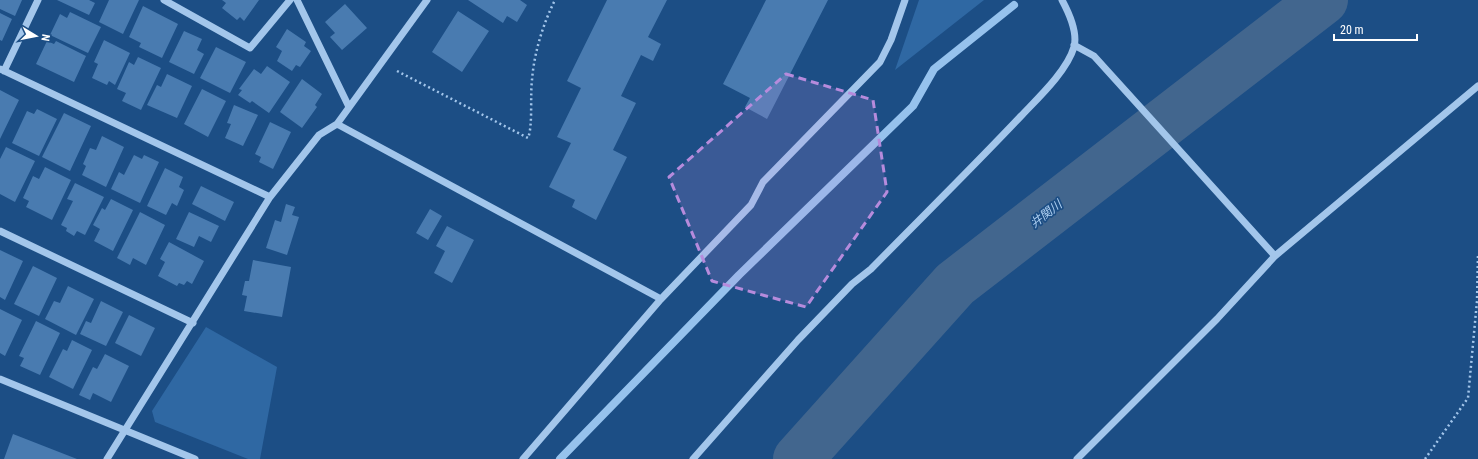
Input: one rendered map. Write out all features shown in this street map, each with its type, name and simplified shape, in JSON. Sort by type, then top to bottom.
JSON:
[{"type":"street","points":[[38,0],[2,70],[270,197]]},
{"type":"street","points":[[164,0],[250,48],[290,0]]},
{"type":"street","points":[[297,0],[349,107]]},
{"type":"street","points":[[107,459],[270,197],[319,135],[338,124],[427,0]]},
{"type":"street","points":[[523,459],[661,299],[750,204],[763,182],[880,62],[891,40],[905,0]]},
{"type":"street","points":[[693,459],[798,340],[852,284],[871,269],[1038,97],[1069,59],[1074,45],[1072,23],[1062,0]]},
{"type":"street","points":[[1074,45],[1094,56],[1275,256]]},
{"type":"street","points":[[1077,459],[1217,319],[1275,256],[1478,86]]},
{"type":"street","points":[[338,124],[661,299]]},
{"type":"street","points":[[0,231],[192,323]]},
{"type":"street","points":[[0,379],[195,459]]},
{"type":"path","points":[[396,71],[528,138],[531,131],[530,104],[536,52],[544,26],[555,0]]},
{"type":"path","points":[[1425,459],[1468,398],[1477,301],[1478,254]]},
{"type":"highlighted area","points":[[786,74],[873,100],[887,192],[806,307],[712,281],[669,177]]},
{"type":"shaded area","points":[[919,0],[984,0],[895,70]]},
{"type":"shaded area","points":[[206,327],[277,367],[260,459],[248,459],[155,422],[152,411]]},
{"type":"building","points":[[0,0],[22,0],[15,16],[0,9]]},
{"type":"building","points":[[57,0],[89,0],[95,3],[89,15]]},
{"type":"building","points":[[109,0],[139,0],[123,34],[99,22]]},
{"type":"building","points":[[222,0],[259,0],[244,21],[240,17],[237,20],[222,8],[226,3]]},
{"type":"building","points":[[468,0],[520,0],[527,5],[517,22],[507,16],[503,23]]},
{"type":"building","points":[[607,0],[667,0],[648,37],[661,44],[653,61],[641,55],[621,96],[636,103],[613,150],[627,157],[596,220],[572,207],[575,200],[549,187],[571,143],[557,137],[581,88],[567,81]]},
{"type":"building","points":[[766,0],[828,0],[767,119],[745,107],[750,98],[723,84]]},
{"type":"building","points":[[345,4],[367,28],[342,50],[330,37],[335,33],[325,22]]},
{"type":"building","points":[[143,6],[178,24],[162,58],[139,47],[141,43],[129,37]]},
{"type":"building","points":[[458,11],[489,31],[462,72],[432,52]]},
{"type":"building","points":[[70,12],[101,27],[88,53],[50,35],[60,14],[67,18]]},
{"type":"building","points":[[0,13],[12,19],[2,41],[0,40]]},
{"type":"building","points":[[287,29],[306,42],[304,46],[311,51],[300,67],[296,65],[292,71],[277,61],[282,51],[276,47]]},
{"type":"building","points":[[184,31],[202,39],[197,50],[204,54],[194,74],[169,62]]},
{"type":"building","points":[[104,40],[130,53],[115,85],[109,81],[107,85],[92,78],[98,64],[94,62]]},
{"type":"building","points":[[47,41],[54,44],[56,41],[86,56],[74,82],[36,64]]},
{"type":"building","points":[[216,47],[246,62],[230,93],[200,78]]},
{"type":"building","points":[[138,57],[161,68],[141,110],[122,101],[126,93],[117,89],[129,62],[134,65]]},
{"type":"building","points":[[267,66],[290,82],[269,113],[252,101],[250,103],[238,95],[242,90],[239,89],[254,69],[261,74]]},
{"type":"building","points":[[167,74],[192,86],[177,118],[147,105],[157,85],[161,87]]},
{"type":"building","points":[[302,79],[322,94],[315,105],[317,107],[302,128],[280,112]]},
{"type":"building","points":[[202,89],[226,101],[208,137],[184,124]]},
{"type":"building","points":[[0,90],[19,100],[0,139]]},
{"type":"building","points":[[234,105],[258,115],[243,146],[225,138],[231,124],[227,123]]},
{"type":"building","points":[[37,109],[57,119],[39,156],[12,143],[27,111],[34,114]]},
{"type":"building","points":[[64,113],[91,126],[70,171],[42,157]]},
{"type":"building","points":[[270,122],[291,132],[273,169],[259,162],[261,157],[255,154]]},
{"type":"building","points":[[102,136],[124,147],[106,187],[82,175],[86,166],[83,164],[90,148],[96,150]]},
{"type":"building","points":[[6,147],[35,161],[15,202],[0,194],[0,159]]},
{"type":"building","points":[[134,155],[142,159],[144,155],[159,162],[140,203],[111,189],[119,172],[124,175]]},
{"type":"building","points":[[45,167],[71,180],[52,220],[26,207],[29,201],[23,198],[33,176],[39,179]]},
{"type":"building","points":[[165,168],[183,177],[179,187],[184,190],[177,206],[172,203],[166,215],[147,206]]},
{"type":"building","points":[[75,183],[104,197],[85,235],[77,231],[74,236],[66,231],[67,228],[61,225],[73,201],[67,199]]},
{"type":"building","points":[[201,186],[234,202],[225,221],[192,204]]},
{"type":"building","points":[[111,199],[133,210],[113,251],[94,241],[100,229],[93,225],[102,208],[105,210]]},
{"type":"building","points":[[286,204],[295,207],[292,215],[299,217],[287,255],[266,248],[275,220],[281,222]]},
{"type":"building","points":[[430,209],[442,216],[428,240],[416,233]]},
{"type":"building","points":[[140,212],[165,225],[146,265],[133,258],[130,265],[117,258]]},
{"type":"building","points":[[189,212],[219,226],[211,242],[199,236],[194,247],[176,239]]},
{"type":"building","points":[[447,226],[474,240],[452,283],[434,273],[445,251],[436,246]]},
{"type":"building","points":[[169,242],[204,261],[192,284],[187,281],[184,285],[179,283],[177,286],[158,276],[165,262],[160,259]]},
{"type":"building","points":[[0,250],[23,261],[5,300],[0,297]]},
{"type":"building","points":[[253,260],[291,267],[282,317],[244,311],[247,296],[242,295],[245,281],[249,281]]},
{"type":"building","points":[[33,266],[57,278],[39,316],[14,304]]},
{"type":"building","points":[[68,286],[94,299],[76,335],[45,319],[54,301],[60,303]]},
{"type":"building","points":[[101,301],[123,312],[106,346],[80,334],[86,321],[91,323]]},
{"type":"building","points":[[0,309],[22,320],[5,356],[0,353]]},
{"type":"building","points":[[129,315],[155,328],[141,356],[115,343]]},
{"type":"building","points":[[36,321],[60,333],[40,375],[20,366],[24,358],[19,356]]},
{"type":"building","points":[[72,340],[92,350],[73,389],[49,377],[63,349],[67,351]]},
{"type":"building","points":[[105,354],[129,366],[111,402],[93,393],[90,400],[79,395],[93,367],[97,369]]},
{"type":"building","points":[[13,434],[77,459],[4,459]]},
{"type":"waterway","name":"井関川","points":[[798,459],[955,284],[1323,0]]},
{"type":"waterway","points":[[560,459],[739,275],[913,106],[934,69],[1014,5]]}]
